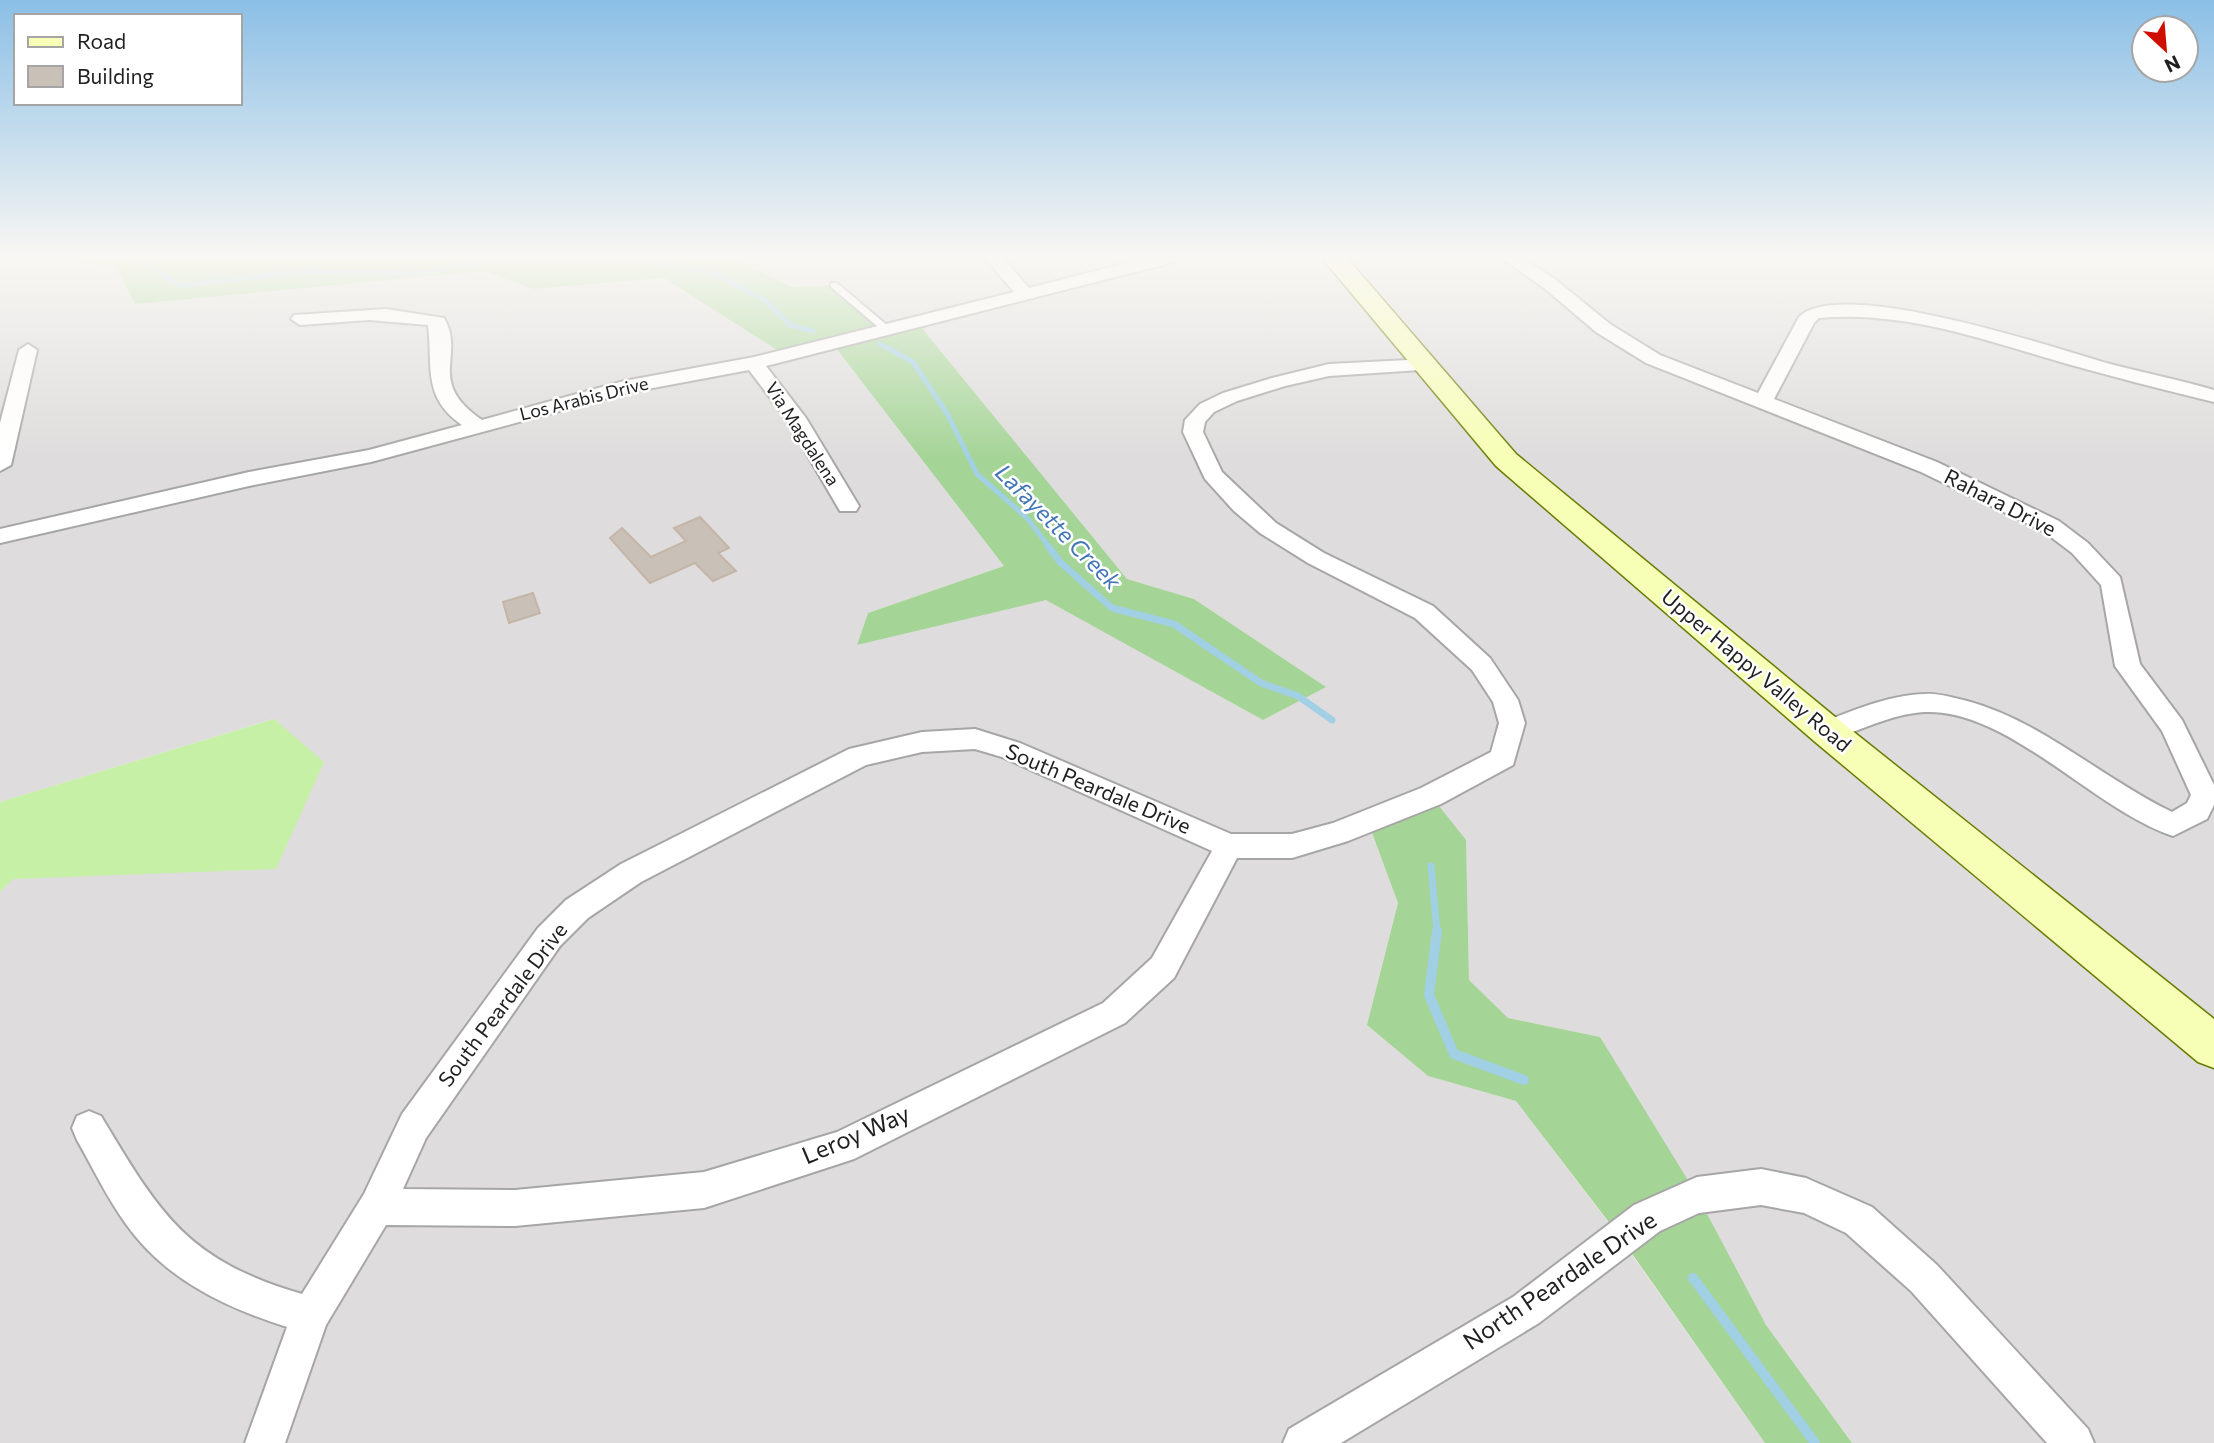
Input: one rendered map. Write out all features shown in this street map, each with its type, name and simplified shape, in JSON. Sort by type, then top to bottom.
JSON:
[{"type":"street","points":[[437,325],[438,382],[459,415],[479,427]]},
{"type":"street","name":"Los Arabis Drive","points":[[0,536],[249,479],[371,456],[624,387],[754,363],[901,325]]},
{"type":"street","name":"Upper Happy Valley Road","points":[[1393,325],[1506,460],[1827,731],[2214,1047]]},
{"type":"street","name":"Rahara Drive","points":[[1600,325],[1653,359],[1964,482],[2051,526],[2080,548],[2112,583],[2128,666],[2173,727],[2205,795],[2197,811],[2173,825],[2146,814],[2024,732],[1979,712],[1926,703],[1870,716],[1827,731]]},
{"type":"street","points":[[1762,404],[1804,325]]},
{"type":"street","points":[[1941,325],[2214,396]]},
{"type":"street","points":[[0,465],[28,350]]},
{"type":"street","name":"Via Magdalena","points":[[754,363],[796,418],[848,506]]},
{"type":"street","name":"South Peardale Drive","points":[[268,1432],[310,1315],[377,1207],[414,1126],[549,937],[577,909],[631,873],[859,756],[922,742],[975,739],[1011,750],[1229,846],[1292,846],[1338,834],[1431,796],[1503,758],[1512,723],[1505,700],[1481,664],[1424,612],[1316,558],[1268,528],[1242,506],[1213,474],[1193,432],[1195,420],[1207,408],[1230,397],[1279,382],[1329,370],[1428,365]]},
{"type":"street","name":"Leroy Way","points":[[377,1207],[514,1208],[704,1190],[842,1147],[1114,1013],[1163,968],[1229,846]]},
{"type":"street","points":[[89,1128],[145,1220],[205,1275],[259,1301],[310,1315]]},
{"type":"street","name":"North Peardale Drive","points":[[1303,1443],[1526,1310],[1647,1218],[1697,1195],[1761,1187],[1807,1196],[1859,1220],[1924,1279],[2074,1443]]},
{"type":"lane","points":[[882,325],[886,329]]},
{"type":"shaded area","points":[[0,325],[738,325],[785,355],[832,343],[1004,566],[868,613],[857,645],[1046,599],[1263,720],[1325,687],[1194,599],[1127,579],[919,325],[2214,325],[2214,1443],[1852,1443],[1766,1325],[1600,1037],[1508,1018],[1469,980],[1466,840],[1368,822],[1398,903],[1367,1025],[1428,1076],[1516,1101],[1620,1238],[1765,1443],[0,1443],[0,892],[12,879],[273,719],[0,802]]},
{"type":"shaded area","points":[[882,325],[902,325],[886,329]]},
{"type":"green space","points":[[738,325],[882,325],[886,329],[900,325],[920,325],[1127,579],[1194,599],[1326,687],[1263,720],[1046,600],[857,645],[868,613],[1004,566],[832,343],[785,355]]},
{"type":"green space","points":[[274,719],[324,762],[276,869],[13,879],[0,892],[0,802]]},
{"type":"green space","points":[[1431,796],[1466,840],[1469,980],[1508,1018],[1600,1037],[1697,1195],[1766,1325],[1852,1443],[1765,1443],[1621,1238],[1516,1101],[1428,1076],[1367,1025],[1398,903],[1368,822]]},
{"type":"building","points":[[700,517],[729,548],[718,553],[736,571],[713,581],[695,563],[650,583],[610,538],[622,528],[651,557],[686,541],[674,528]]},
{"type":"building","points":[[533,593],[540,613],[509,623],[503,602]]},
{"type":"waterway","name":"Lafayette Creek","points":[[791,325],[813,331]]},
{"type":"waterway","name":"Lafayette Creek","points":[[880,344],[913,362],[948,415],[977,474],[1027,518],[1050,548]]},
{"type":"waterway","name":"Lafayette Creek","points":[[1048,546],[1060,562],[1112,608],[1174,624],[1261,683],[1298,696],[1332,720]]},
{"type":"waterway","name":"Lafayette Creek","points":[[1431,866],[1437,931]]},
{"type":"waterway","name":"Lafayette Creek","points":[[1437,931],[1429,995],[1454,1054],[1524,1080]]},
{"type":"waterway","name":"Lafayette Creek","points":[[1693,1278],[1815,1443]]}]
